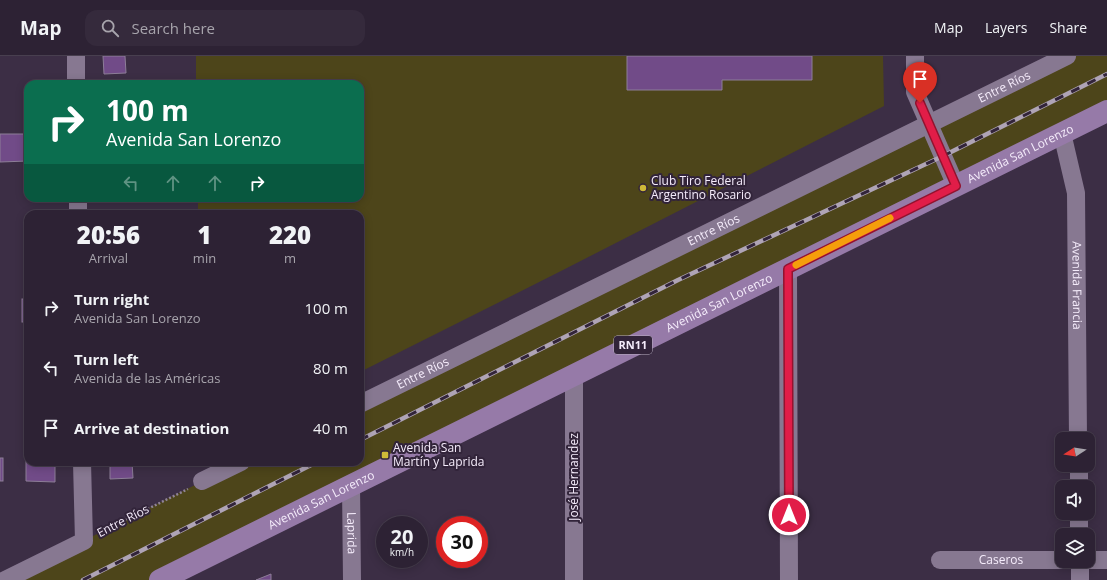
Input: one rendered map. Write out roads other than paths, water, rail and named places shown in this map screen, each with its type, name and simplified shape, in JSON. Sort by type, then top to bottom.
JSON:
[{"type":"main road","name":"Avenida San Lorenzo","points":[[160,580],[1107,111]]},
{"type":"street","points":[[76,56],[76,80]]},
{"type":"street","points":[[915,56],[915,92],[956,186]]},
{"type":"street","name":"Entre Ríos","points":[[364,402],[1066,56]]},
{"type":"street","name":"Avenida Francia","points":[[1062,133],[1076,193],[1078,432]]},
{"type":"street","points":[[788,269],[789,580]]},
{"type":"street","name":"José Hernandez","points":[[574,374],[574,580]]},
{"type":"street","name":"Entre Ríos","points":[[5,580],[84,541],[82,466]]},
{"type":"street","points":[[202,481],[233,466]]},
{"type":"street","name":"Laprida","points":[[351,485],[352,580]]},
{"type":"street","name":"Caseros","points":[[940,560],[1055,560]]},
{"type":"street","points":[[1095,560],[1107,560]]},
{"type":"street","points":[[1080,568],[1080,580]]},
{"type":"railway","points":[[364,438],[678,280],[943,156],[1107,74]]},
{"type":"railway","points":[[83,580],[309,466]]},
{"type":"place","name":"Club Tiro Federal Argentino Rosario","points":[[643,188]]},
{"type":"place","name":"Avenida San Martín y Laprida","points":[[385,455]]}]
